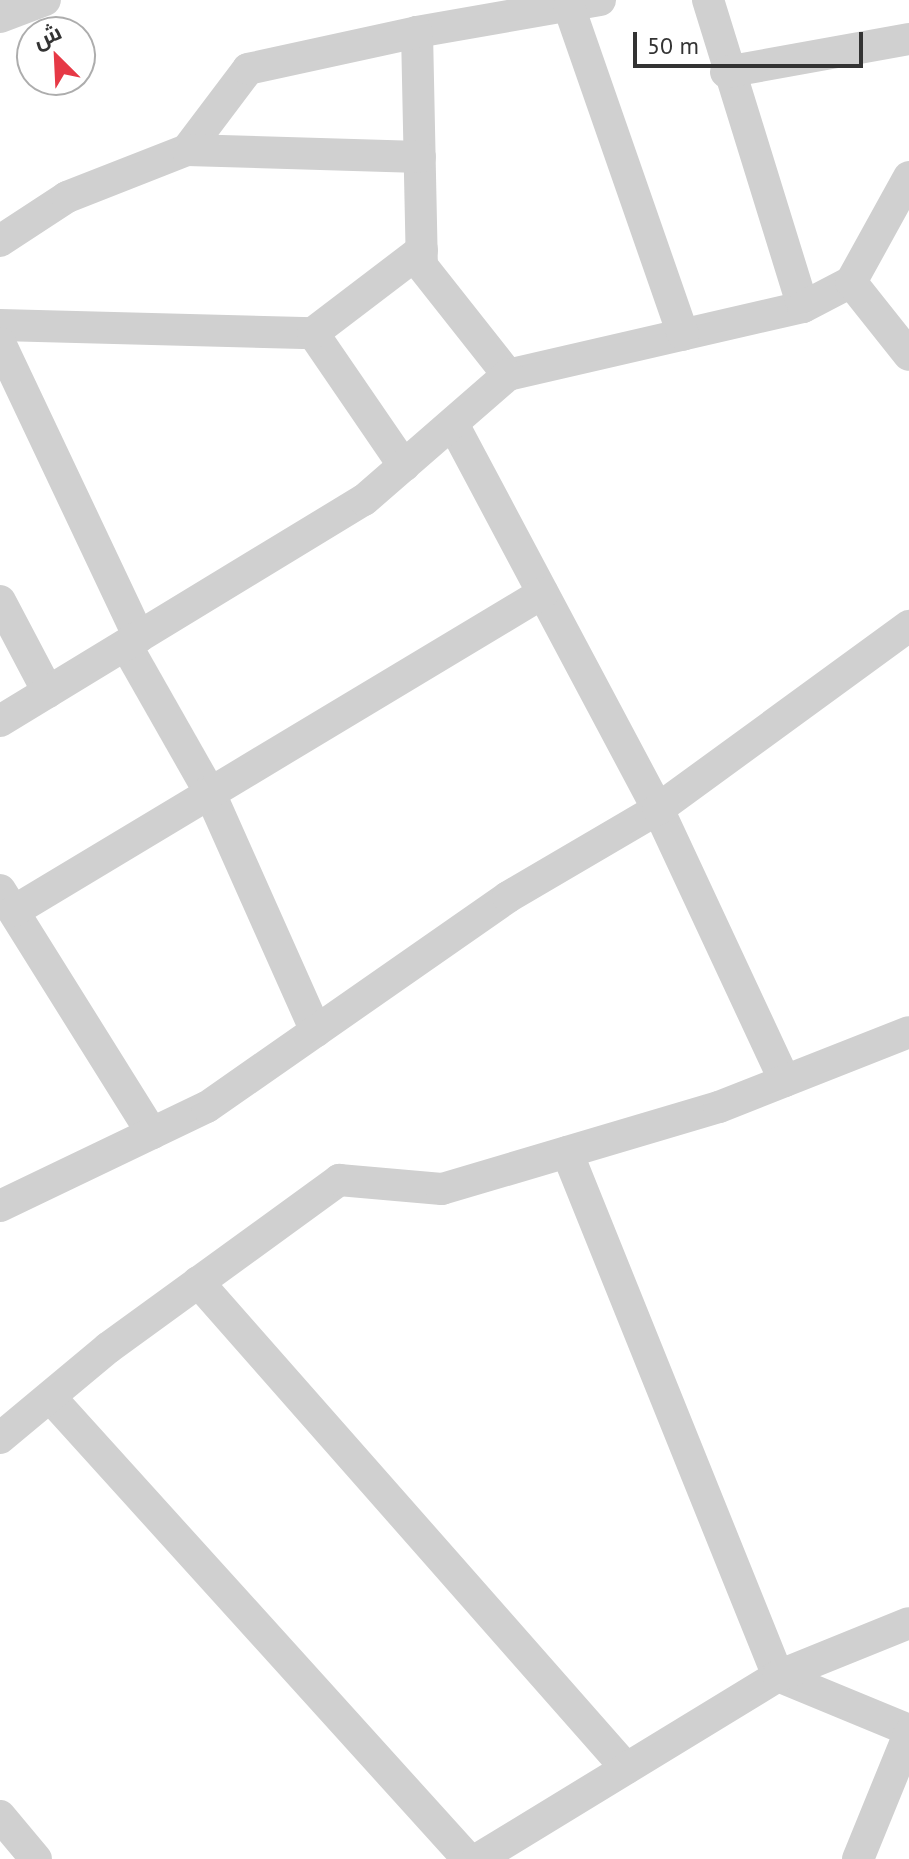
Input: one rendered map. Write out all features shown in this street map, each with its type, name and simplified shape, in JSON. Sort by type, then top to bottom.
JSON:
[{"type":"street","points":[[0,17],[45,0]]},
{"type":"street","points":[[187,150],[248,69],[417,32],[600,0]]},
{"type":"street","points":[[708,0],[726,72],[803,307]]},
{"type":"street","points":[[569,7],[683,335]]},
{"type":"street","points":[[417,32],[422,266],[508,375]]},
{"type":"street","points":[[726,72],[909,39]]},
{"type":"street","points":[[0,241],[67,197],[187,150],[420,157]]},
{"type":"street","points":[[0,721],[364,500],[508,375],[803,307],[851,282],[909,177]]},
{"type":"street","points":[[0,325],[313,333],[422,250]]},
{"type":"street","points":[[851,282],[909,355]]},
{"type":"street","points":[[313,333],[404,466]]},
{"type":"street","points":[[0,343],[132,641],[209,791],[316,1031]]},
{"type":"street","points":[[453,424],[658,809],[785,1081]]},
{"type":"street","points":[[152,1133],[7,900],[209,791],[543,593]]},
{"type":"street","points":[[0,601],[48,692]]},
{"type":"street","points":[[0,1206],[207,1107],[508,897],[658,809],[909,626]]},
{"type":"street","points":[[0,1438],[198,1282],[339,1180],[442,1189],[785,1081],[909,1032]]},
{"type":"street","points":[[567,1152],[778,1676],[909,1732],[858,1859]]},
{"type":"street","points":[[198,1282],[626,1768]]},
{"type":"street","points":[[50,1397],[468,1859]]},
{"type":"street","points":[[478,1859],[778,1676],[909,1623]]},
{"type":"street","points":[[0,1816],[36,1859]]}]
